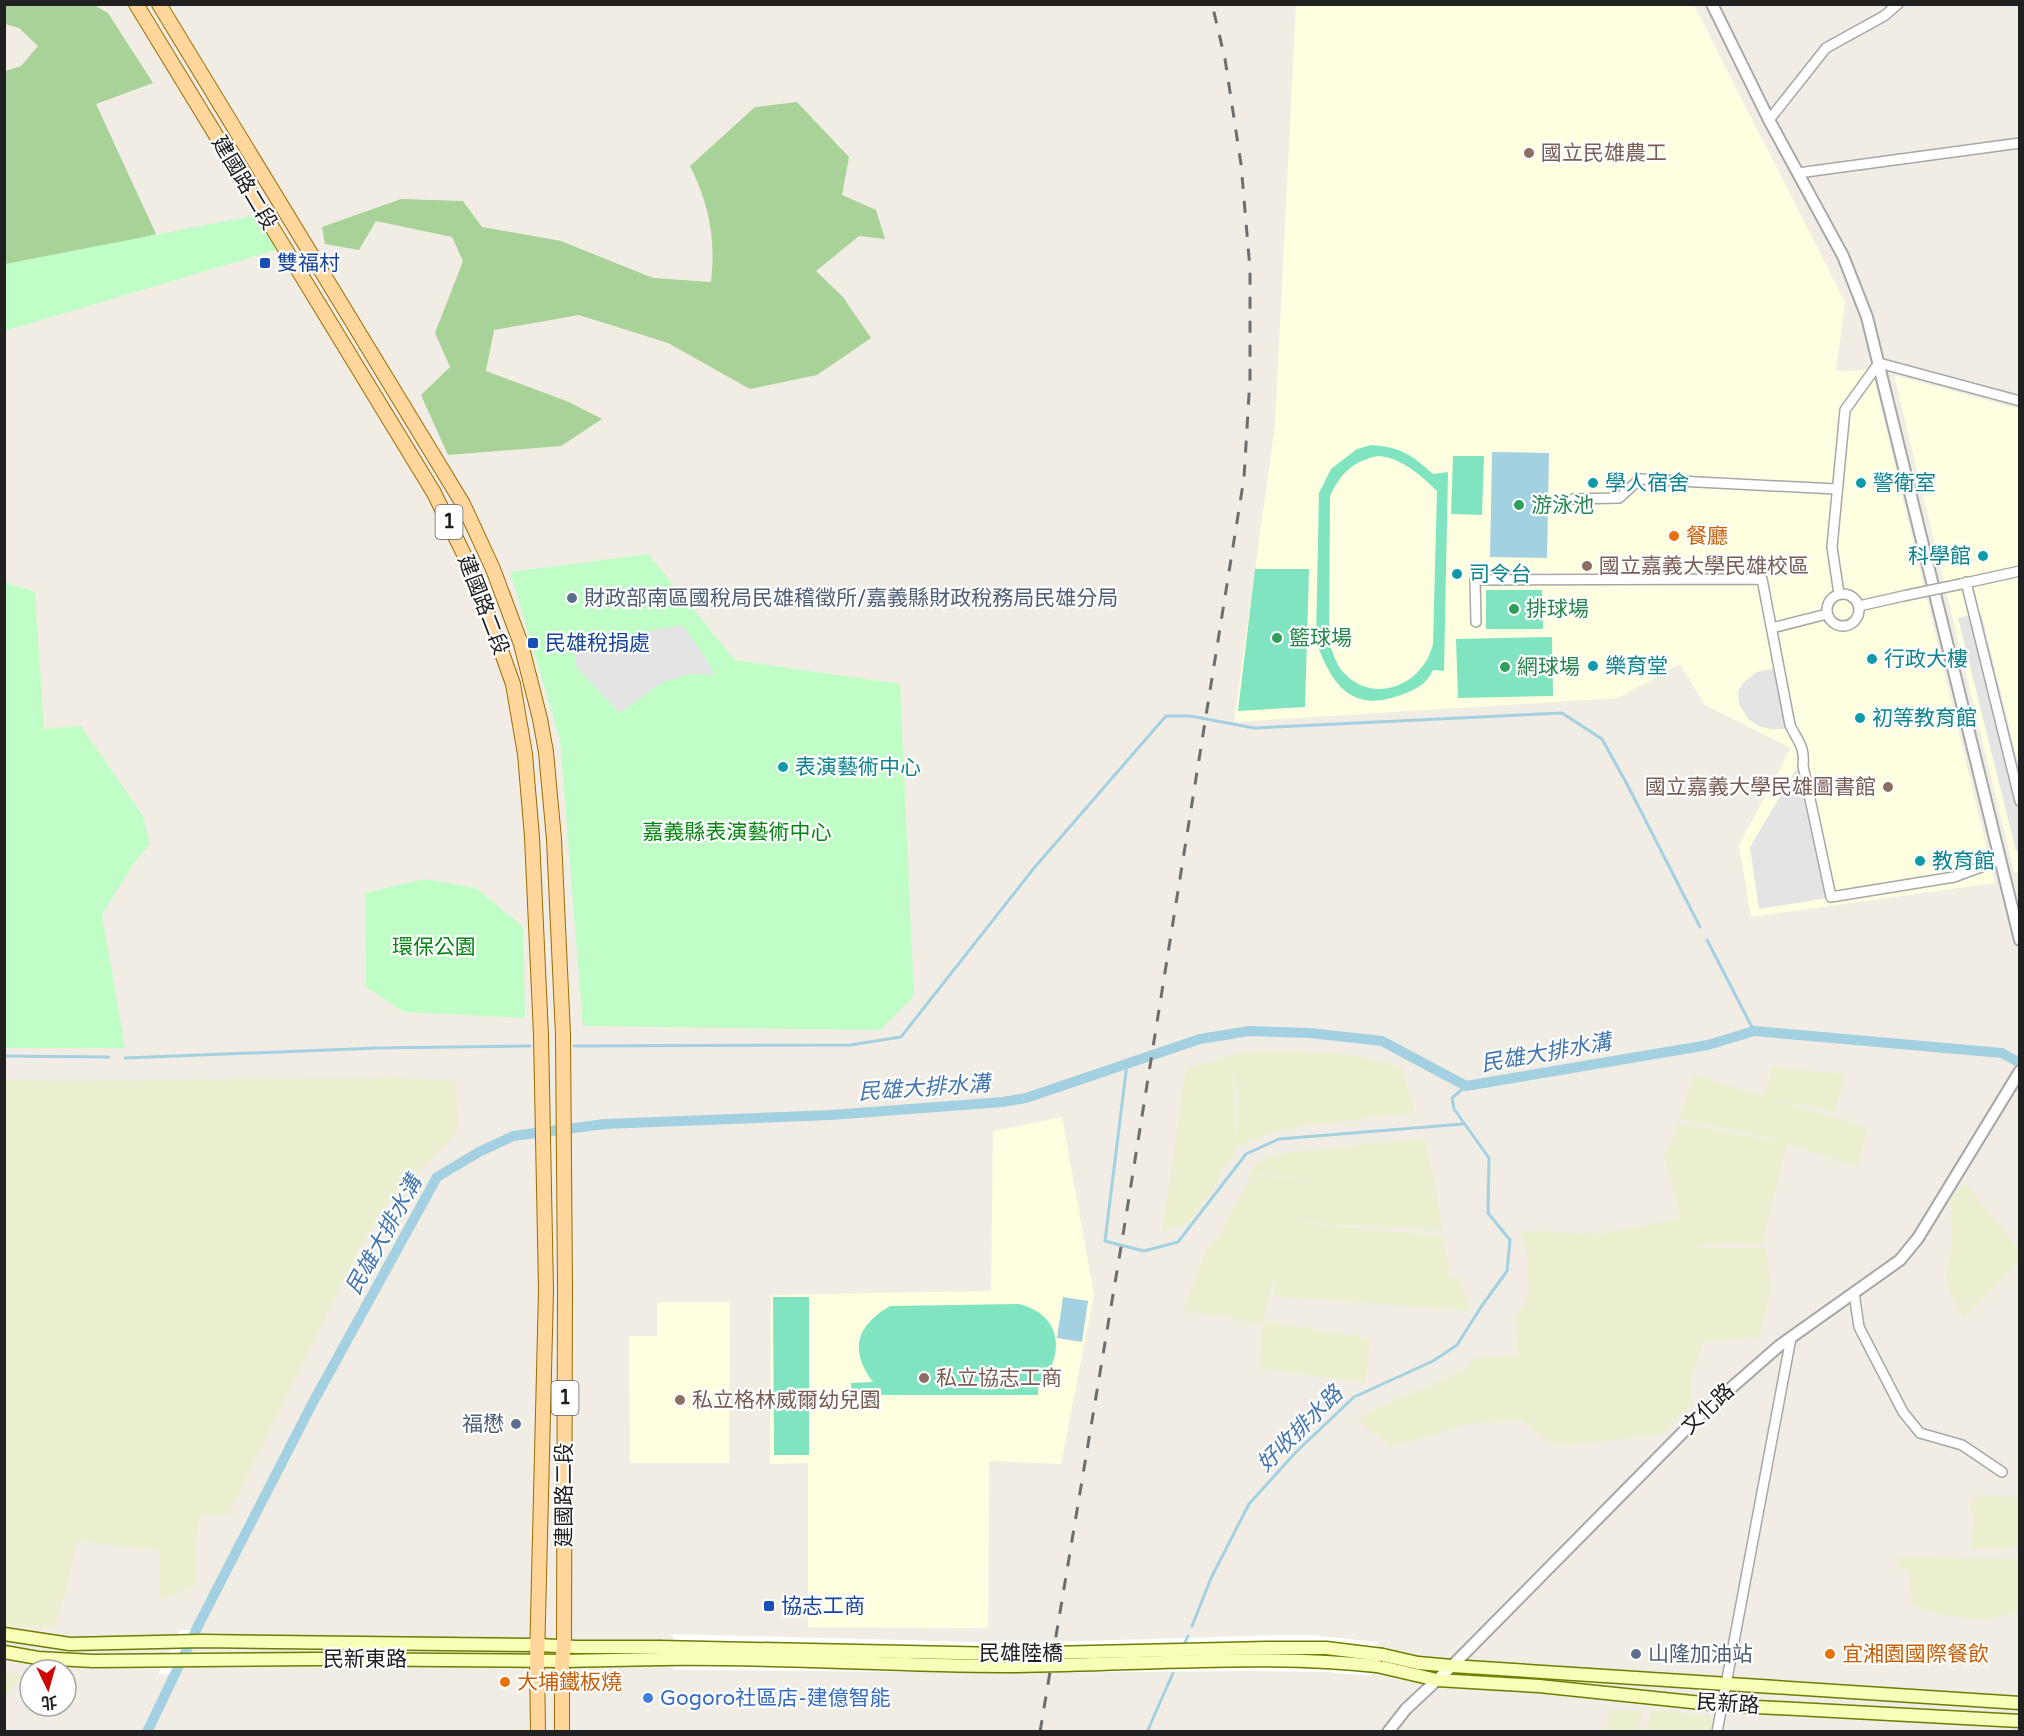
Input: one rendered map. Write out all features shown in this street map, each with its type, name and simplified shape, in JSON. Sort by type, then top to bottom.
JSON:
[{"type":"main road","name":"建國路二段","points":[[136,4],[434,493],[475,577],[513,684],[525,754],[533,849],[544,1153],[546,1290],[537,1660],[538,1731]]},
{"type":"main road","name":"建國路二段","points":[[159,4],[463,504],[493,569],[521,644],[540,719],[546,752],[554,839],[563,1035],[564,1647],[562,1731]]},
{"type":"main road","points":[[434,493],[450,484]]},
{"type":"main road","name":"民新東路","points":[[4,1634],[70,1644],[201,1641],[538,1645],[660,1653]]},
{"type":"main road","name":"民雄陸橋","points":[[660,1653],[1003,1654],[1326,1648],[1380,1660]]},
{"type":"main road","name":"民新東路","points":[[4,1652],[49,1659],[93,1661],[562,1661],[660,1653]]},
{"type":"main road","name":"民新路","points":[[1380,1660],[2019,1704]]},
{"type":"main road","name":"民新路","points":[[1380,1660],[1437,1680],[1539,1686],[1721,1705],[2019,1721]]},
{"type":"street","points":[[1712,4],[1769,120],[1843,256],[1867,317],[2019,940]]},
{"type":"street","points":[[1769,120],[1826,48],[1884,16],[1898,4]]},
{"type":"street","points":[[1798,173],[2019,143]]},
{"type":"street","points":[[1880,363],[2019,401]]},
{"type":"street","points":[[1839,594],[1832,547],[1845,410],[1880,363]]},
{"type":"street","points":[[1573,499],[1619,498],[1640,479],[1836,489]]},
{"type":"street","points":[[1859,606],[2019,571]]},
{"type":"street","points":[[1476,622],[1475,580],[1762,579],[1790,725],[1804,752],[1803,766],[1831,897],[1954,877],[2000,861]]},
{"type":"street","points":[[1964,583],[2019,801]]},
{"type":"street","points":[[1839,594],[1850,595],[1859,606],[1856,619],[1847,626],[1837,625],[1829,619],[1827,614],[1830,599],[1839,594]]},
{"type":"street","points":[[1772,628],[1827,614]]},
{"type":"street","name":"文化路","points":[[1388,1731],[1406,1709],[1452,1666],[1699,1416],[1791,1338],[1900,1260],[1918,1238],[2019,1071]]},
{"type":"street","points":[[1854,1293],[1859,1327],[1903,1412],[1914,1426],[1920,1433],[1962,1445],[2002,1472]]},
{"type":"street","points":[[1717,1731],[1791,1338]]},
{"type":"shaded area","points":[[1296,5],[1694,5],[1845,302],[1836,371],[1872,370],[1995,883],[1751,917],[1739,845],[1791,748],[1705,705],[1680,664],[1618,698],[1234,722],[1275,425]]},
{"type":"shaded area","points":[[1894,375],[2019,409],[2020,871],[2014,872]]},
{"type":"shaded area","points":[[1981,613],[2019,768],[2019,850],[2016,851],[1958,618]]},
{"type":"shaded area","points":[[682,625],[705,657],[714,675],[690,674],[661,683],[620,713],[576,667],[574,645]]},
{"type":"shaded area","points":[[1775,668],[1785,729],[1761,727],[1749,720],[1739,704],[1738,691],[1744,682],[1757,672]]},
{"type":"shaded area","points":[[1797,768],[1827,898],[1759,909],[1750,847]]},
{"type":"shaded area","points":[[1246,1052],[1309,1052],[1360,1056],[1402,1068],[1415,1112],[1281,1129],[1236,1148],[1209,1195],[1188,1223],[1162,1232],[1186,1068]],"holes":[[[1234,1069],[1238,1109],[1236,1139]]]},
{"type":"shaded area","points":[[1773,1067],[1846,1074],[1835,1112],[1773,1099],[1868,1128],[1858,1167],[1787,1144],[1762,1245],[1710,1244],[1694,1248],[1766,1248],[1771,1289],[1760,1337],[1704,1342],[1691,1375],[1691,1405],[1661,1435],[1555,1446],[1520,1420],[1468,1424],[1391,1447],[1358,1421],[1368,1412],[1463,1371],[1476,1358],[1518,1355],[1516,1317],[1529,1294],[1527,1253],[1519,1231],[1600,1234],[1681,1218],[1664,1155],[1679,1123],[1780,1142],[1679,1119],[1694,1075],[1763,1096]]},
{"type":"shaded area","points":[[389,1078],[456,1081],[458,1131],[383,1208],[356,1256],[228,1515],[200,1515],[196,1542],[196,1585],[160,1600],[159,1551],[77,1541],[67,1588],[54,1628],[5,1626],[5,1080]]},
{"type":"shaded area","name":"私立協志工商","points":[[1062,1117],[1094,1294],[1061,1464],[989,1461],[988,1628],[808,1627],[808,1463],[770,1464],[771,1295],[991,1291],[993,1131]]},
{"type":"shaded area","points":[[1424,1138],[1436,1186],[1442,1231],[1271,1220],[1442,1236],[1449,1263],[1448,1277],[1459,1278],[1471,1311],[1274,1296],[1276,1271],[1263,1321],[1370,1339],[1366,1383],[1260,1368],[1263,1324],[1183,1310],[1207,1248],[1220,1234],[1251,1176],[1372,1182],[1247,1174],[1255,1164],[1276,1154]]},
{"type":"shaded area","points":[[1965,1183],[2019,1249],[2020,1261],[1963,1319],[1953,1300],[1946,1277],[1952,1247],[1952,1217],[1949,1201]]},
{"type":"shaded area","name":"私立格林威爾幼兒園","points":[[657,1302],[730,1302],[729,1463],[630,1463],[629,1336],[657,1336]]},
{"type":"shaded area","points":[[1981,1495],[2019,1497],[2019,1548],[1970,1549],[1974,1518],[1969,1503]]},
{"type":"shaded area","points":[[1897,1557],[2019,1559],[2019,1612],[1983,1620],[1938,1614],[1912,1605],[1908,1570],[1897,1567]]},
{"type":"shaded area","points":[[4,1671],[18,1674],[18,1682],[5,1696]]},
{"type":"shaded area","points":[[1651,1709],[1715,1717],[1712,1731],[1647,1731]]},
{"type":"shaded area","points":[[1609,1710],[1643,1711],[1639,1731],[1608,1731]]},
{"type":"green space","points":[[5,5],[94,5],[108,13],[153,83],[96,104],[156,234],[5,275],[5,71],[21,66],[38,46],[19,28],[5,24]]},
{"type":"green space","points":[[797,102],[849,157],[842,195],[876,210],[885,239],[859,236],[816,271],[843,297],[871,338],[817,375],[750,389],[668,343],[579,315],[494,330],[486,371],[569,402],[602,419],[561,446],[448,455],[421,395],[450,367],[435,333],[463,261],[452,237],[376,221],[359,250],[325,244],[322,227],[401,199],[463,201],[482,227],[561,241],[653,278],[711,282],[710,222],[697,180],[690,166],[755,107]]},
{"type":"green space","points":[[262,214],[283,248],[5,331],[5,264]]},
{"type":"green space","points":[[1371,445],[1398,450],[1412,457],[1433,474],[1448,472],[1444,671],[1433,670],[1424,683],[1416,689],[1383,700],[1368,700],[1345,691],[1328,670],[1316,641],[1319,493],[1331,469],[1357,449]],"holes":[[[1386,457],[1410,468],[1437,491],[1433,644],[1420,670],[1410,679],[1385,689],[1358,684],[1346,675],[1336,660],[1329,642],[1330,496],[1338,481],[1354,465],[1369,458]]]},
{"type":"green space","points":[[1453,456],[1484,456],[1482,515],[1451,514]]},
{"type":"green space","name":"嘉義縣表演藝術中心","points":[[648,554],[735,660],[900,684],[914,996],[880,1030],[583,1026],[560,740],[510,572]]},
{"type":"green space","name":"籃球場","points":[[1255,569],[1309,569],[1305,707],[1238,711]]},
{"type":"green space","points":[[5,582],[35,592],[44,729],[81,726],[143,816],[150,844],[135,862],[102,914],[125,1048],[5,1048]]},
{"type":"green space","name":"排球場","points":[[1486,590],[1542,590],[1543,629],[1486,629]]},
{"type":"green space","name":"網球場","points":[[1552,637],[1553,696],[1458,698],[1456,639]]},
{"type":"green space","name":"環保公園","points":[[424,879],[476,888],[523,927],[525,1018],[404,1012],[366,987],[365,893]]},
{"type":"green space","points":[[773,1297],[809,1297],[809,1455],[774,1455]]},
{"type":"green space","points":[[1019,1304],[1031,1308],[1047,1320],[1055,1337],[1054,1358],[1048,1374],[1040,1383],[1038,1395],[852,1395],[851,1383],[873,1382],[865,1370],[859,1349],[863,1330],[890,1306]]},
{"type":"water","name":"游泳池","points":[[1492,452],[1549,453],[1547,558],[1490,557]]},
{"type":"water","points":[[1063,1297],[1088,1301],[1082,1342],[1057,1338]]},
{"type":"pier","points":[[180,1630],[199,1630],[176,1674],[158,1674]]},
{"type":"pier","points":[[673,1634],[1012,1643],[1311,1635],[1378,1642],[1371,1676],[1325,1672],[1247,1671],[1012,1673],[673,1670]]},
{"type":"waterway","points":[[574,1046],[850,1045],[901,1037],[1034,868],[1166,716],[1190,716],[1254,728],[1562,713],[1602,739],[1700,927]]},
{"type":"waterway","points":[[1707,940],[1754,1031]]},
{"type":"waterway","name":"民雄大排水溝","points":[[147,1732],[200,1622],[311,1406],[437,1177],[479,1152],[513,1136],[605,1124],[831,1115],[1003,1102],[1026,1098],[1200,1039],[1249,1031],[1310,1033],[1382,1041],[1466,1086],[1708,1045],[1754,1031],[2002,1053],[2020,1063]]},
{"type":"waterway","points":[[125,1058],[377,1048],[530,1046]]},
{"type":"waterway","points":[[4,1056],[109,1057]]},
{"type":"waterway","points":[[1127,1064],[1105,1241],[1144,1251],[1178,1242],[1246,1154],[1279,1139],[1463,1124]]},
{"type":"waterway","name":"好收排水路","points":[[1192,1626],[1211,1578],[1249,1504],[1296,1452],[1354,1397],[1433,1361],[1457,1345],[1507,1271],[1510,1240],[1488,1213],[1489,1158],[1454,1109],[1452,1098],[1466,1086]]},
{"type":"waterway","name":"好收排水路","points":[[1183,1647],[1188,1636]]},
{"type":"waterway","name":"好收排水路","points":[[1147,1732],[1173,1673]]},
{"type":"railway","points":[[1040,1732],[1123,1235],[1244,478],[1250,378],[1250,269],[1241,164],[1225,59],[1212,4]]},
{"type":"place","name":"國立民雄農工","points":[[1529,153]]},
{"type":"place","name":"雙福村","points":[[265,263]]},
{"type":"place","name":"學人宿舍","points":[[1593,483]]},
{"type":"place","name":"警衛室","points":[[1861,483]]},
{"type":"place","name":"游泳池","points":[[1519,505]]},
{"type":"place","name":"餐廳","points":[[1674,536]]},
{"type":"place","name":"科學館","points":[[1983,556]]},
{"type":"place","name":"國立嘉義大學民雄校區","points":[[1587,566]]},
{"type":"place","name":"司令台","points":[[1457,574]]},
{"type":"place","name":"財政部南區國稅局民雄稽徵所/嘉義縣財政稅務局民雄分局","points":[[572,598]]},
{"type":"place","name":"排球場","points":[[1514,609]]},
{"type":"place","name":"籃球場","points":[[1277,638]]},
{"type":"place","name":"民雄稅捐處","points":[[533,643]]},
{"type":"place","name":"行政大樓","points":[[1872,659]]},
{"type":"place","name":"樂育堂","points":[[1593,666]]},
{"type":"place","name":"網球場","points":[[1505,667]]},
{"type":"place","name":"初等教育館","points":[[1860,718]]},
{"type":"place","name":"表演藝術中心","points":[[783,767]]},
{"type":"place","name":"國立嘉義大學民雄圖書館","points":[[1888,787]]},
{"type":"place","name":"教育館","points":[[1920,861]]},
{"type":"place","name":"私立協志工商","points":[[924,1378]]},
{"type":"place","name":"私立格林威爾幼兒園","points":[[680,1400]]},
{"type":"place","name":"福懋","points":[[516,1424]]},
{"type":"place","name":"協志工商","points":[[769,1606]]},
{"type":"place","name":"山隆加油站","points":[[1636,1654]]},
{"type":"place","name":"宜湘園國際餐飲","points":[[1830,1654]]},
{"type":"place","name":"大埔鐵板燒","points":[[505,1682]]},
{"type":"place","name":"Gogoro社區店-建億智能","points":[[648,1698]]}]
